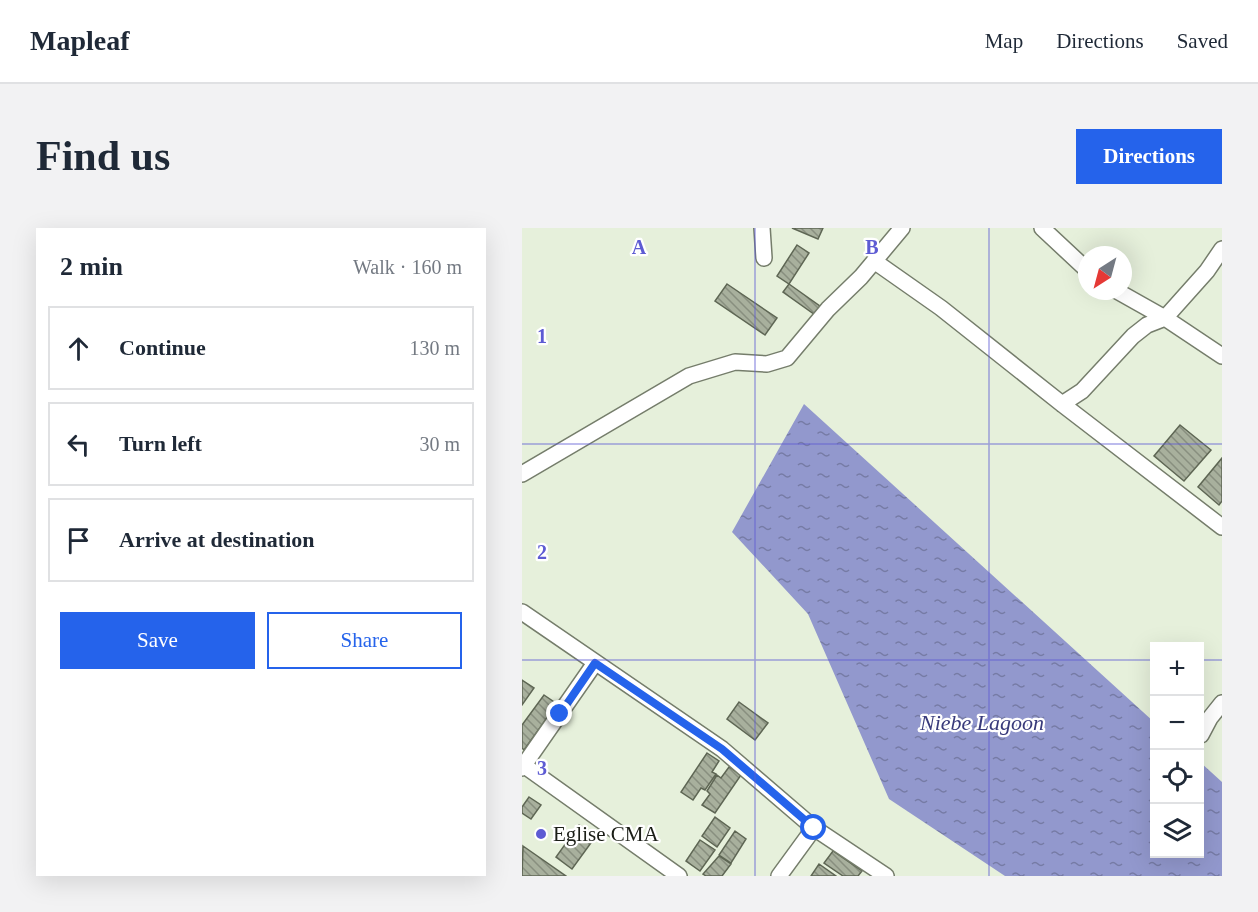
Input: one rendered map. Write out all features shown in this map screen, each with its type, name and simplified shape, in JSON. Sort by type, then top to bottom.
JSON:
[{"type":"street","points":[[762,228],[764,258]]},
{"type":"street","points":[[522,474],[689,376],[735,362],[767,364],[787,358],[902,228]]},
{"type":"street","points":[[1050,230],[1078,260]]},
{"type":"street","points":[[1062,404],[1082,391],[1133,336],[1147,325],[1165,318],[1207,271],[1222,249]]},
{"type":"street","points":[[874,261],[941,308],[1222,527]]},
{"type":"street","points":[[1132,299],[1165,318],[1222,356]]},
{"type":"street","points":[[522,612],[722,749],[814,828],[886,876]]},
{"type":"street","points":[[595,663],[523,766],[678,876]]},
{"type":"street","points":[[1204,729],[1210,717],[1222,703]]},
{"type":"street","points":[[779,876],[814,828]]},
{"type":"water","name":"Niebe Lagoon","points":[[804,404],[1150,718],[1150,858],[1204,858],[1204,766],[1222,782],[1222,876],[1005,876],[889,799],[808,614],[732,532]]},
{"type":"building","points":[[792,228],[823,228],[818,239]]},
{"type":"building","points":[[797,245],[809,253],[789,284],[777,276]]},
{"type":"building","points":[[727,284],[777,318],[765,335],[715,301]]},
{"type":"building","points":[[789,284],[824,309],[818,317],[783,292]]},
{"type":"building","points":[[1180,425],[1211,450],[1184,481],[1154,456]]},
{"type":"building","points":[[1222,458],[1222,501],[1219,505],[1198,487]]},
{"type":"building","points":[[522,680],[534,688],[522,705]]},
{"type":"building","points":[[544,695],[557,704],[524,750],[522,748],[522,725]]},
{"type":"building","points":[[739,702],[768,723],[755,740],[727,719]]},
{"type":"building","points":[[707,753],[719,761],[712,772],[716,774],[705,790],[701,788],[693,800],[681,792]]},
{"type":"building","points":[[729,767],[741,775],[715,813],[702,805],[710,794],[707,791],[717,775],[721,778]]},
{"type":"building","points":[[529,797],[541,805],[531,819],[522,813],[522,807]]},
{"type":"building","points":[[715,817],[730,828],[717,847],[702,836]]},
{"type":"building","points":[[579,825],[596,836],[572,869],[556,857]]},
{"type":"building","points":[[735,831],[746,839],[731,863],[719,855]]},
{"type":"building","points":[[700,840],[715,850],[700,871],[686,861]]},
{"type":"building","points":[[523,846],[566,876],[522,876]]},
{"type":"building","points":[[833,851],[862,871],[858,876],[843,876],[824,863]]},
{"type":"building","points":[[719,856],[731,864],[722,876],[703,874]]},
{"type":"building","points":[[819,864],[836,876],[811,876]]},
{"type":"place","name":"Eglise CMA","points":[[541,834]]},
{"type":"route","points":[[560,714],[595,663],[722,749],[814,828]]}]
